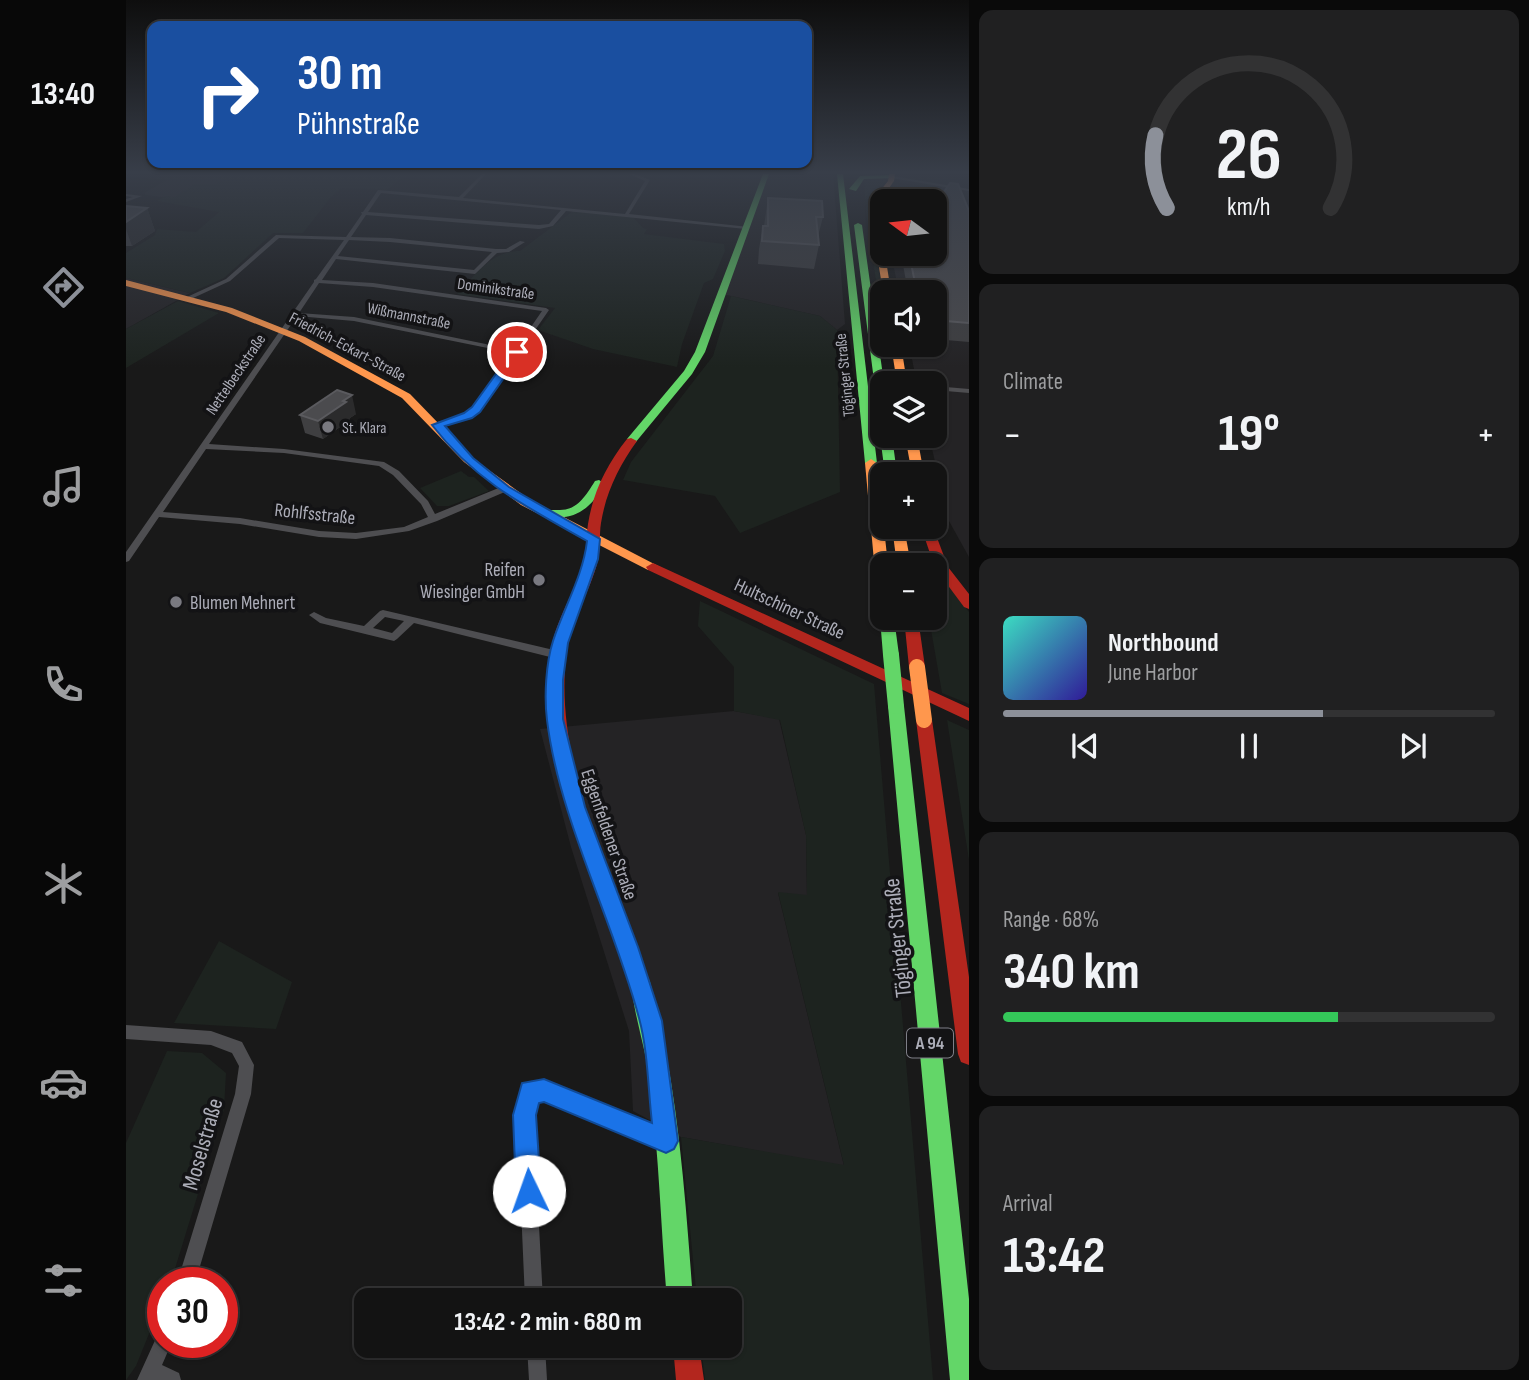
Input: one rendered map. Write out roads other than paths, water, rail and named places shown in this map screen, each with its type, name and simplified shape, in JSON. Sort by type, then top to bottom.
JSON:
[{"type":"main road","name":"Eggenfeldener Straße","points":[[679,1288],[666,1141],[651,1021],[628,947],[576,807],[564,763],[555,719],[558,655],[569,614],[592,559],[600,499],[608,474],[695,362],[742,238]]},
{"type":"main road","name":"Töginger Straße","points":[[850,238],[880,553]]},
{"type":"main road","name":"Töginger Straße","points":[[854,238],[876,371]]},
{"type":"main road","points":[[878,238],[885,280]]},
{"type":"main road","name":"Friedrich-Eckart-Straße","points":[[126,283],[189,298],[282,330],[388,386],[412,401],[468,460],[504,489],[594,539]]},
{"type":"main road","points":[[540,511],[561,515],[578,513],[608,474]]},
{"type":"main road","name":"Hultschiner Straße","points":[[594,539],[969,715]]},
{"type":"main road","points":[[930,539],[946,575],[969,604]]},
{"type":"main road","name":"Töginger Straße","points":[[888,630],[964,1380]]},
{"type":"main road","name":"A 94","points":[[912,630],[969,1054]]},
{"type":"main road","points":[[687,1358],[690,1380]]},
{"type":"street","points":[[189,298],[228,280],[275,238]]},
{"type":"street","name":"Nettelbeckstraße","points":[[126,559],[346,238]]},
{"type":"street","points":[[351,238],[496,251],[507,251],[522,242]]},
{"type":"street","points":[[333,257],[475,272],[496,251]]},
{"type":"street","name":"Dominikstraße","points":[[316,281],[373,285],[546,310],[517,352]]},
{"type":"street","name":"Wißmannstraße","points":[[295,314],[355,319],[517,352]]},
{"type":"street","points":[[437,425],[468,416],[476,410],[517,352]]},
{"type":"street","points":[[947,389],[969,391]]},
{"type":"street","points":[[203,446],[284,451],[381,464],[396,473],[425,503],[434,519]]},
{"type":"street","name":"Rohlfsstraße","points":[[157,514],[240,521],[342,536],[394,531],[434,519],[504,489]]},
{"type":"street","points":[[366,630],[383,613],[558,655]]},
{"type":"street","points":[[314,615],[323,621],[394,637],[412,619]]},
{"type":"street","name":"Moselstraße","points":[[126,1032],[211,1038],[237,1047],[247,1065],[243,1094],[191,1267]]},
{"type":"street","points":[[533,1288],[525,1115],[530,1091],[544,1091],[666,1141]]},
{"type":"street","points":[[156,1358],[149,1375],[172,1380]]},
{"type":"street","points":[[537,1358],[538,1380]]},
{"type":"place","name":"St. Klara","points":[[328,427]]},
{"type":"place","name":"Reifen Wiesinger GmbH","points":[[539,580]]},
{"type":"place","name":"Blumen Mehnert","points":[[176,602]]}]
